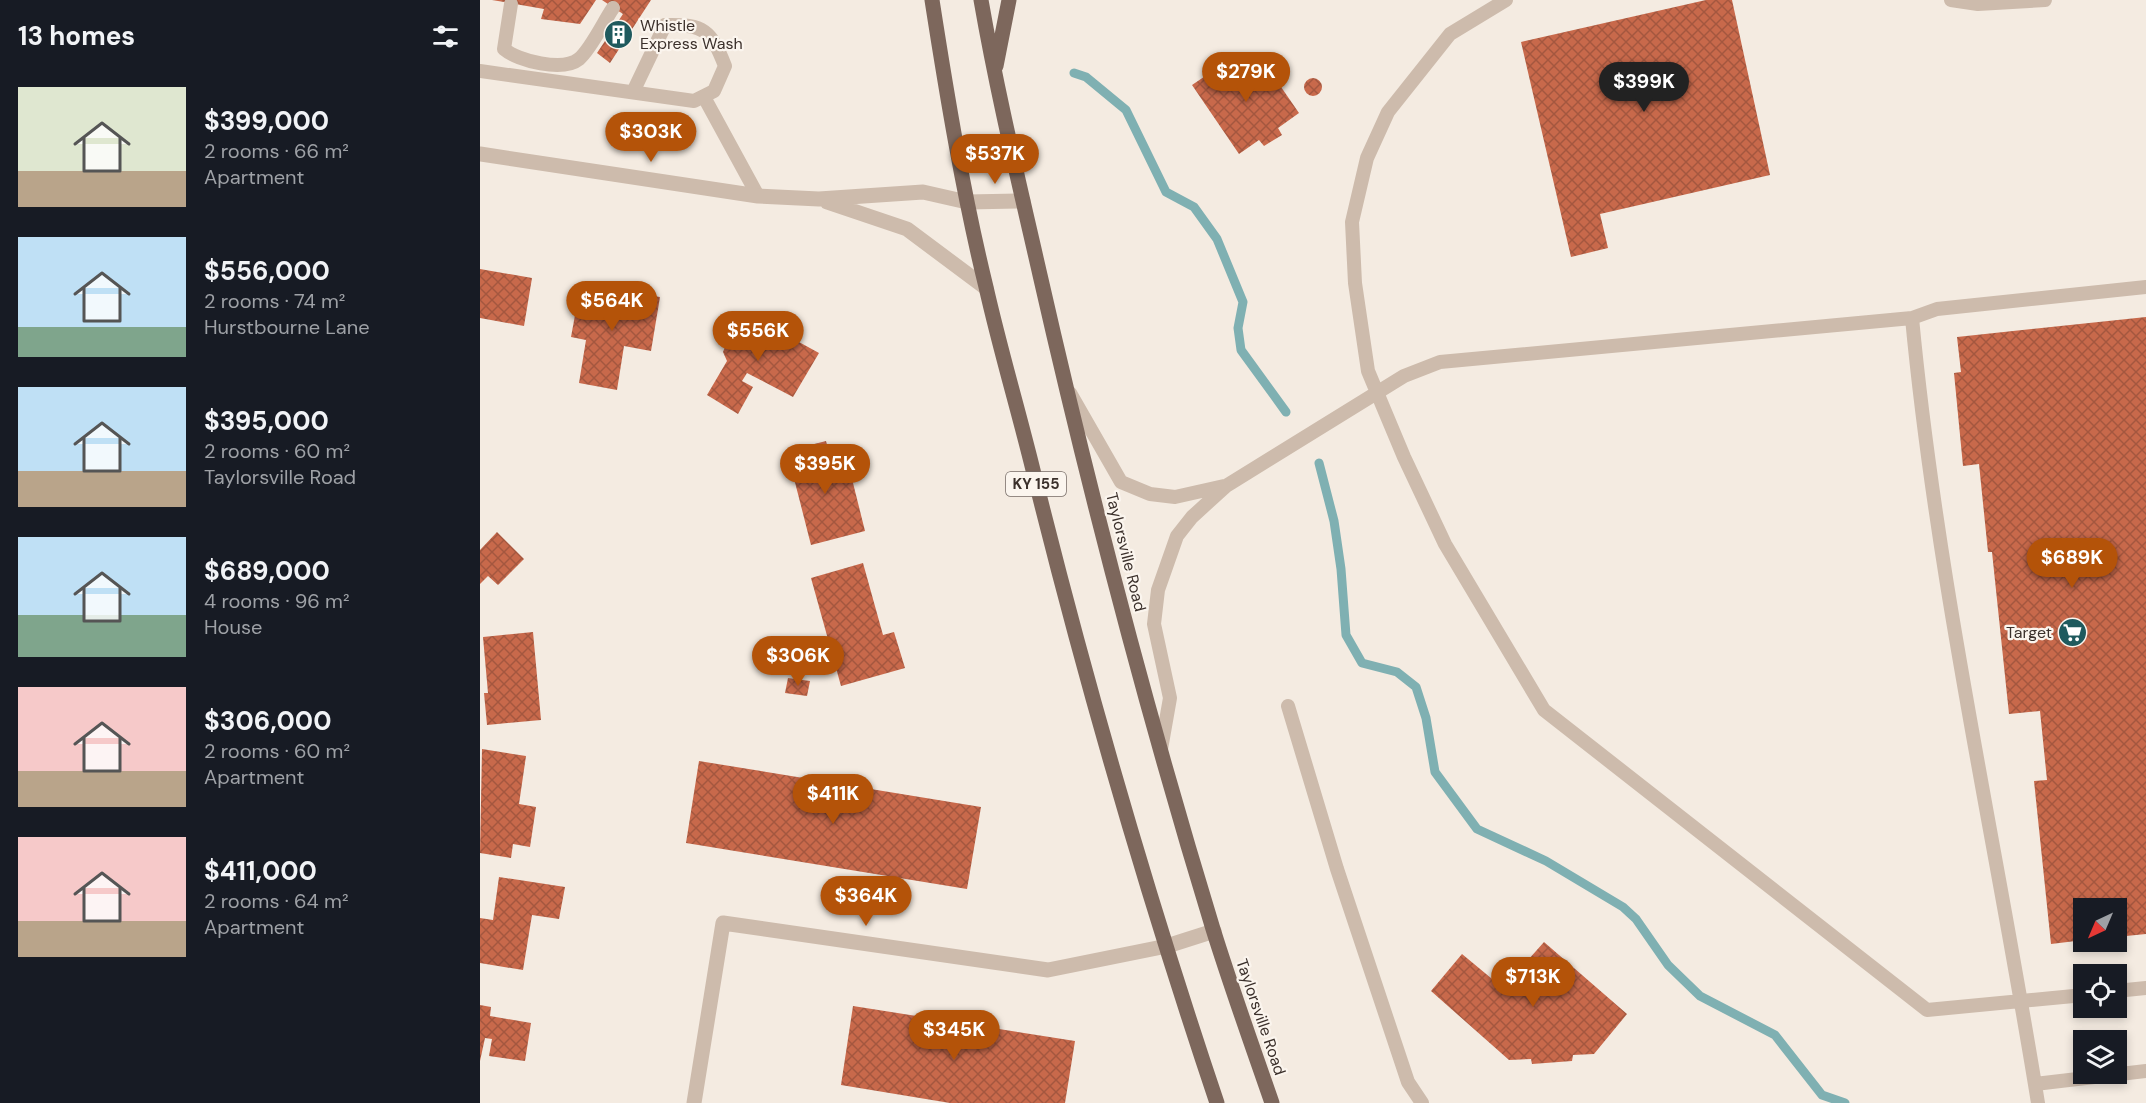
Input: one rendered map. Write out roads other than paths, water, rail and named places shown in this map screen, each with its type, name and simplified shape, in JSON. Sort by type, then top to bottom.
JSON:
[{"type":"main road","name":"KY 155","points":[[932,0],[967,202],[986,288],[1110,766],[1167,946],[1173,973],[1217,1103]]},
{"type":"main road","name":"Taylorsville Road","points":[[981,0],[994,74],[1065,384],[1160,752],[1214,931],[1272,1103]]},
{"type":"main road","points":[[994,74],[1009,0]]},
{"type":"street","points":[[480,154],[758,195],[819,199],[923,192],[967,202],[1023,201]]},
{"type":"street","points":[[819,199],[907,229],[986,288]]},
{"type":"street","points":[[694,1103],[723,923],[1048,970],[1167,946],[1214,931]]},
{"type":"lane","points":[[1506,0],[1492,7],[1442,42],[1388,112],[1367,158],[1352,222],[1355,283],[1368,371],[1404,457],[1445,544],[1544,710],[1927,1010],[2073,996]]},
{"type":"lane","points":[[1951,0],[1978,4],[2045,0]]},
{"type":"lane","points":[[511,4],[504,49],[526,60],[564,65],[579,59],[612,8]]},
{"type":"lane","points":[[480,70],[694,101],[714,91],[725,66],[715,40],[692,24],[665,25],[633,92]]},
{"type":"lane","points":[[704,97],[758,195]]},
{"type":"lane","points":[[1160,752],[1170,698],[1154,624],[1158,590],[1177,536],[1192,517],[1226,486],[1404,376],[1440,362],[1912,318],[1938,309],[2146,287]]},
{"type":"lane","points":[[1912,318],[1919,389],[1961,668],[2022,1001],[2038,1103]]},
{"type":"lane","points":[[1065,384],[1121,482],[1150,494],[1175,496],[1226,486]]},
{"type":"lane","points":[[1288,706],[1337,869],[1408,1082],[1422,1103]]},
{"type":"lane","points":[[2127,990],[2146,988]]},
{"type":"lane","points":[[2035,1084],[2146,1071]]},
{"type":"waterway","points":[[1074,73],[1086,77],[1126,110],[1166,192],[1194,207],[1217,239],[1243,302],[1238,328],[1241,350],[1286,412]]},
{"type":"waterway","points":[[1319,463],[1334,521],[1341,569],[1346,635],[1362,663],[1397,672],[1416,687],[1426,718],[1435,772],[1477,829],[1546,861],[1623,907],[1636,919],[1668,965],[1700,996],[1775,1035],[1822,1095],[1845,1103]]},
{"type":"place","name":"Whistle Express Wash","points":[[619,34]]},
{"type":"place","name":"Target","points":[[2073,632]]}]
